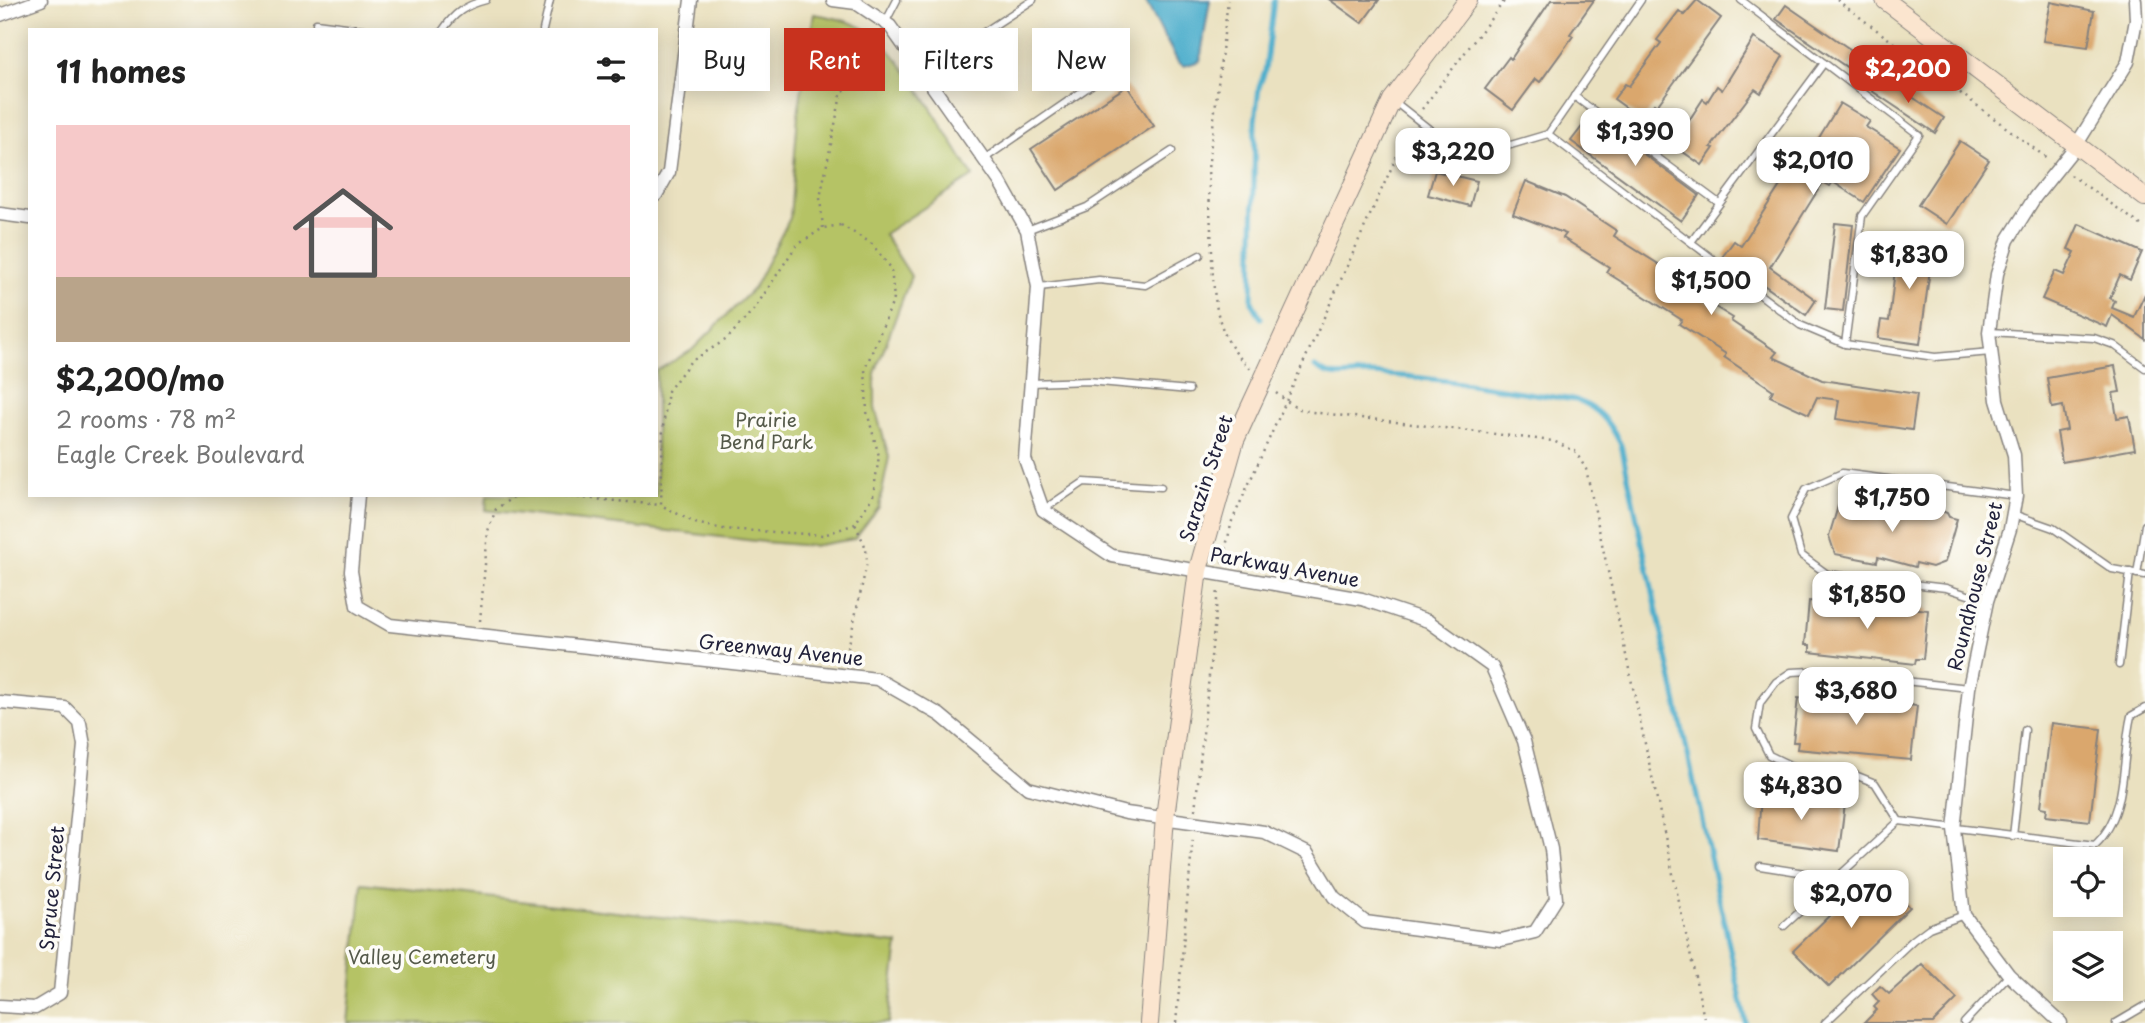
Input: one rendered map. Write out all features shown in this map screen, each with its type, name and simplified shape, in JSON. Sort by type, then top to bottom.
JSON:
[{"type":"street","points":[[0,15],[41,0]]},
{"type":"street","points":[[658,191],[669,172],[691,0]]},
{"type":"street","points":[[833,0],[856,3],[887,24],[899,41]]},
{"type":"street","name":"Sarazin Street","points":[[1149,1023],[1165,817],[1198,570],[1235,440],[1392,100],[1467,0]]},
{"type":"street","points":[[1885,0],[2145,197]]},
{"type":"street","name":"Roundhouse Street","points":[[1964,915],[1954,830],[1969,688],[1987,601],[2013,513],[2015,496],[2014,455],[1997,400],[1989,332],[1997,274],[2008,240],[2075,146],[2128,62],[2136,20],[2135,0]]},
{"type":"street","points":[[935,91],[984,159],[1027,230],[1038,287],[1025,459],[1043,510]]},
{"type":"street","points":[[0,214],[28,218]]},
{"type":"street","name":"Greenway Avenue","points":[[358,497],[351,571],[357,606],[390,625],[877,679],[940,715],[1028,788],[1126,813],[1264,832],[1307,853],[1334,897],[1365,922],[1501,940],[1535,932],[1556,899]]},
{"type":"street","name":"Parkway Avenue","points":[[1043,510],[1112,556],[1362,599],[1428,621],[1492,667],[1524,741],[1550,849],[1556,899]]},
{"type":"street","name":"Spruce Street","points":[[0,702],[65,708],[80,723],[84,745],[60,993],[34,1008],[0,1006]]},
{"type":"street","points":[[1964,915],[2009,975],[2061,1023]]},
{"type":"lane","points":[[445,28],[458,11],[485,0]]},
{"type":"lane","points":[[543,28],[550,0]]},
{"type":"lane","points":[[887,24],[897,0]]},
{"type":"lane","points":[[990,28],[1033,0]]},
{"type":"lane","points":[[1392,100],[1438,136],[1497,149],[1548,134],[1641,0]]},
{"type":"lane","points":[[1741,0],[1919,135],[1862,216],[1845,344]]},
{"type":"lane","points":[[316,23],[354,28]]},
{"type":"lane","points":[[1691,242],[1824,63]]},
{"type":"lane","points":[[984,159],[1083,91]]},
{"type":"lane","points":[[1574,96],[1719,204]]},
{"type":"lane","points":[[1548,134],[1800,325],[1845,344],[1935,357],[1991,352]]},
{"type":"lane","points":[[1027,230],[1087,207],[1172,151]]},
{"type":"lane","points":[[1038,287],[1099,280],[1145,285],[1200,255]]},
{"type":"lane","points":[[1989,332],[2094,338],[2114,345],[2145,368]]},
{"type":"lane","points":[[1029,383],[1088,381],[1189,390]]},
{"type":"lane","points":[[1987,601],[1945,588],[1827,574],[1801,555],[1791,519],[1806,489],[1842,473],[2015,496]]},
{"type":"lane","points":[[1043,510],[1068,490],[1084,482],[1161,486]]},
{"type":"lane","points":[[2013,513],[2053,528],[2112,569],[2138,574]]},
{"type":"lane","points":[[2119,665],[2145,525]]},
{"type":"lane","points":[[1969,688],[1813,671],[1791,672],[1776,682],[1760,704],[1756,729],[1769,755],[1792,766],[1850,773],[1875,783],[1899,821],[1954,830],[2095,845],[2107,834],[2117,813],[2131,716],[2145,708]]},
{"type":"lane","points":[[2013,836],[2025,730]]},
{"type":"lane","points":[[1784,926],[1899,821]]},
{"type":"lane","points":[[1760,866],[1837,878]]},
{"type":"lane","points":[[1825,1023],[1913,940],[1930,928],[1964,915]]},
{"type":"lane","points":[[1964,1023],[2009,975]]},
{"type":"lane","points":[[2116,1023],[2145,1006]]},
{"type":"path","points":[[1228,0],[1208,169],[1216,314],[1235,355],[1285,402],[1312,412],[1553,441],[1575,451],[1586,469],[1704,1023]]},
{"type":"path","points":[[1176,1023],[1220,575],[1232,521],[1415,117],[1505,0]]},
{"type":"path","points":[[1837,0],[2145,228]]},
{"type":"path","points":[[823,228],[820,198],[841,95],[887,24]]},
{"type":"path","points":[[572,497],[661,505],[695,523],[723,529],[824,535],[855,524],[873,496],[879,456],[867,412],[865,369],[894,299],[891,268],[871,243],[841,225],[823,228],[796,246],[755,308],[727,339],[690,362],[668,391],[663,427],[661,505]]},
{"type":"path","points":[[479,635],[488,531],[496,509],[513,497]]},
{"type":"path","points":[[842,676],[867,563],[866,548],[855,524]]},
{"type":"green space","name":"Prairie Bend Park","points":[[814,14],[863,28],[812,28]]},
{"type":"green space","name":"Prairie Bend Park","points":[[885,46],[899,62],[899,91],[920,91],[973,176],[884,234],[911,276],[875,373],[875,408],[889,457],[879,507],[854,539],[812,546],[486,510],[487,497],[658,497],[658,370],[692,350],[754,288],[790,218],[802,91],[885,91]]},
{"type":"green space","name":"Valley Cemetery","points":[[362,883],[898,944],[888,1023],[348,1023]]},
{"type":"water","points":[[1145,0],[1210,0],[1200,61],[1184,66],[1178,62]]},
{"type":"building","points":[[1330,0],[1379,0],[1362,23]]},
{"type":"building","points":[[1551,0],[1594,0],[1570,34],[1573,36],[1540,82],[1536,79],[1513,110],[1485,89],[1509,57],[1511,59]]},
{"type":"building","points":[[1697,0],[1721,18],[1657,106],[1654,104],[1643,120],[1614,99],[1625,84],[1629,86],[1661,43],[1657,40],[1679,11],[1684,15]]},
{"type":"building","points":[[2051,2],[2094,11],[2088,47],[2043,41]]},
{"type":"building","points":[[1786,5],[1857,54],[1848,68],[1776,19]]},
{"type":"building","points":[[1754,38],[1783,56],[1761,93],[1755,89],[1711,147],[1714,148],[1702,165],[1673,145],[1703,99],[1707,102],[1717,86],[1722,90]]},
{"type":"building","points":[[1882,77],[1944,118],[1935,133],[1872,91]]},
{"type":"building","points":[[1130,90],[1154,126],[1058,190],[1031,149],[1119,91]]},
{"type":"building","points":[[1840,103],[1870,121],[1866,127],[1900,148],[1864,202],[1833,182],[1830,186],[1823,182],[1770,267],[1816,300],[1806,315],[1723,256],[1734,241],[1741,246],[1787,175],[1794,179]]},
{"type":"building","points":[[1591,115],[1699,195],[1681,221],[1571,141]]},
{"type":"building","points":[[1960,141],[1989,160],[1947,224],[1918,205]]},
{"type":"building","points":[[1435,171],[1477,181],[1470,206],[1428,195]]},
{"type":"building","points":[[1526,181],[1565,197],[1617,231],[1614,236],[1690,284],[1686,289],[1733,318],[1731,321],[1777,352],[1773,357],[1822,380],[1917,394],[1912,430],[1836,419],[1839,400],[1817,397],[1809,414],[1770,396],[1773,390],[1724,357],[1726,354],[1679,324],[1682,320],[1606,272],[1609,267],[1563,238],[1566,234],[1513,214]]},
{"type":"building","points":[[1835,223],[1853,225],[1843,311],[1825,309]]},
{"type":"building","points":[[2079,224],[2142,252],[2130,280],[2120,275],[2110,298],[2115,301],[2112,308],[2134,317],[2145,294],[2145,339],[2112,315],[2107,327],[2042,299],[2055,271],[2064,275],[2075,252],[2068,249]]},
{"type":"building","points":[[1899,235],[1934,239],[1920,344],[1878,338],[1881,320],[1889,321]]},
{"type":"building","points":[[2115,366],[2120,392],[2113,393],[2117,418],[2129,416],[2135,449],[2062,462],[2057,432],[2067,430],[2063,406],[2052,408],[2047,378]]},
{"type":"building","points":[[1849,500],[1890,507],[1891,502],[1929,513],[1939,510],[1957,519],[1945,562],[1932,567],[1916,563],[1915,567],[1878,557],[1877,562],[1835,554],[1829,536],[1839,503]]},
{"type":"building","points":[[1841,599],[1928,610],[1923,659],[1916,659],[1915,664],[1810,652],[1810,645],[1805,645],[1809,601],[1840,604]]},
{"type":"building","points":[[1828,696],[1917,706],[1911,760],[1797,749],[1798,742],[1793,742],[1798,698],[1828,701]]},
{"type":"building","points":[[2051,723],[2101,729],[2090,821],[2046,816],[2047,808],[2041,807]]},
{"type":"building","points":[[1761,794],[1845,804],[1839,851],[1758,840]]},
{"type":"building","points":[[1871,875],[1879,883],[1882,880],[1910,907],[1829,987],[1793,951]]},
{"type":"building","points":[[1922,964],[1957,999],[1933,1023],[1864,1023],[1877,1010],[1874,1007],[1879,1002],[1872,994],[1880,986],[1889,994]]},
{"type":"waterway","points":[[1261,318],[1252,302],[1255,121],[1259,87],[1265,71],[1274,0]]},
{"type":"waterway","points":[[1315,367],[1336,376],[1371,374],[1423,378],[1576,400],[1597,412],[1613,430],[1621,445],[1746,1023]]}]
